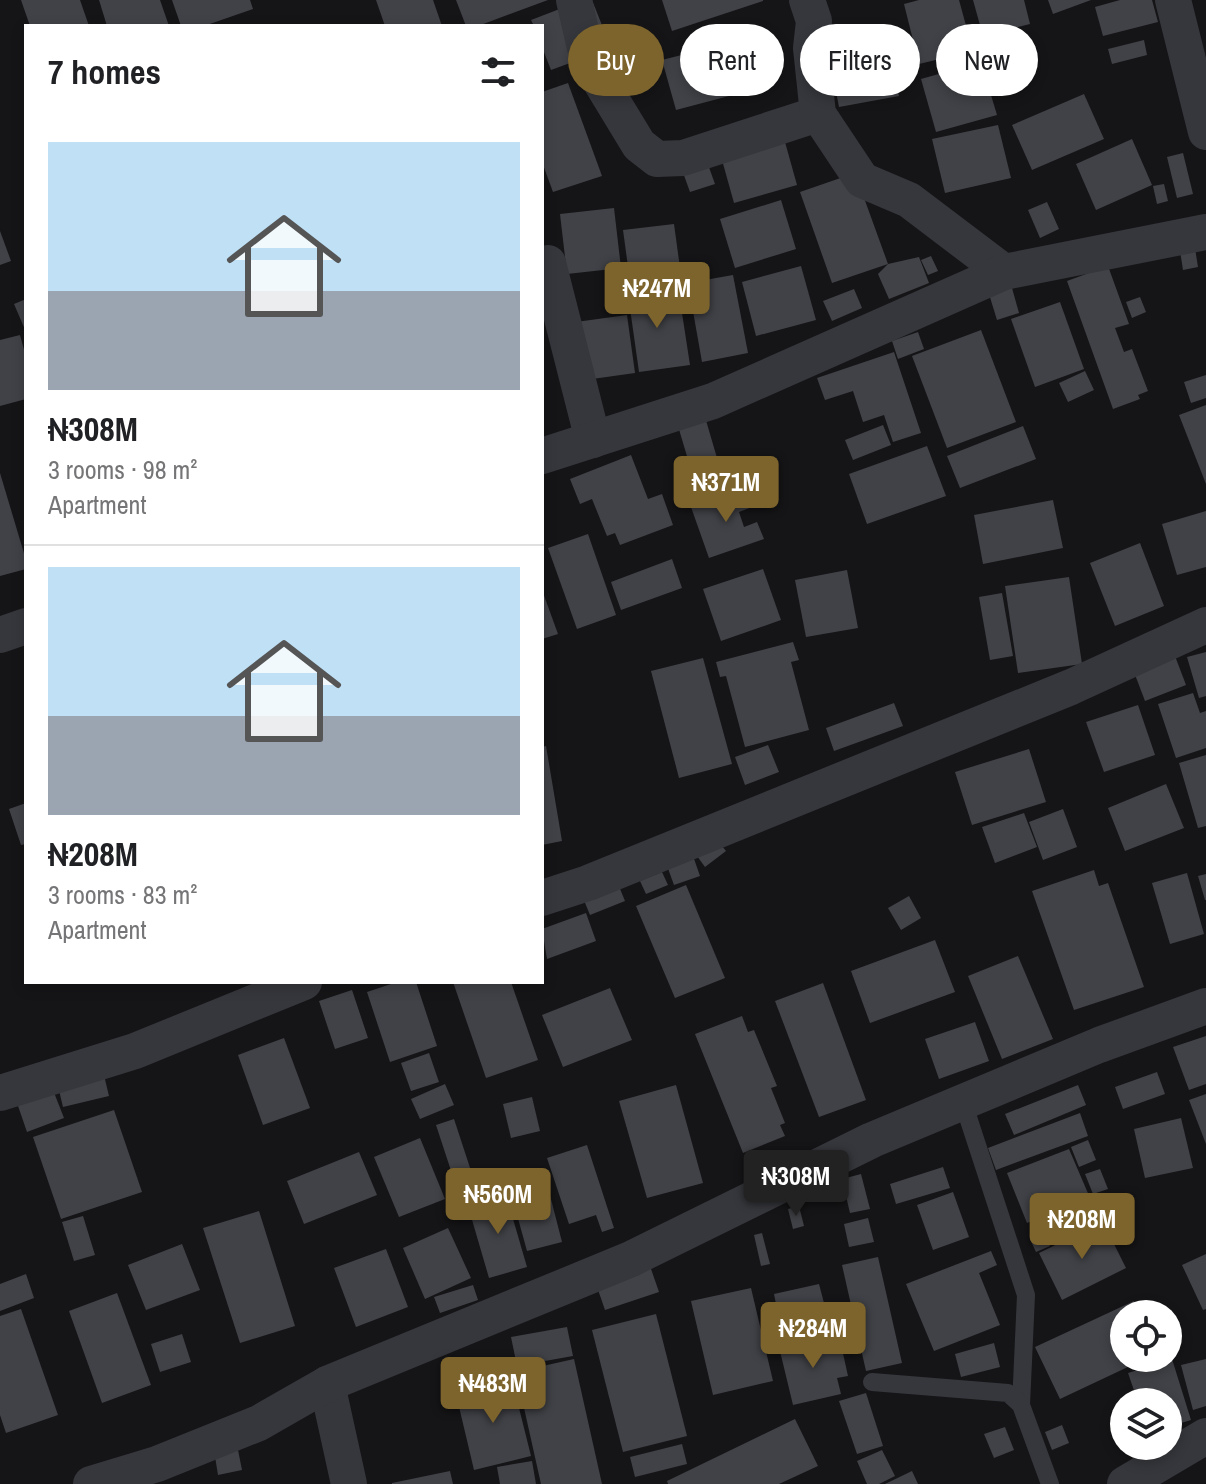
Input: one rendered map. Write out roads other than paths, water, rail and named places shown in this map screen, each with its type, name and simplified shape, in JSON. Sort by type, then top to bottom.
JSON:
[{"type":"street","points":[[574,0],[588,61],[639,145],[657,159],[683,158],[818,114]]},
{"type":"street","points":[[807,0],[814,21],[811,48],[818,114],[862,180],[909,200],[1004,272]]},
{"type":"street","points":[[1173,0],[1206,132]]},
{"type":"street","points":[[544,455],[713,401],[1004,272],[1206,232]]},
{"type":"street","points":[[548,263],[593,440]]},
{"type":"street","points":[[544,897],[588,883],[1071,687],[1206,625]]},
{"type":"street","points":[[0,635],[24,627]]},
{"type":"street","points":[[0,1093],[135,1051],[299,984]]},
{"type":"street","points":[[91,1484],[157,1464],[259,1423],[327,1384],[631,1259],[872,1140],[1099,1045],[1206,1006]]},
{"type":"street","points":[[327,1384],[349,1484]]},
{"type":"street","points":[[1125,1484],[1206,1436]]},
{"type":"lane","points":[[963,1102],[1026,1295],[1021,1405],[1050,1484]]},
{"type":"lane","points":[[872,1382],[1008,1393],[1021,1405]]}]
